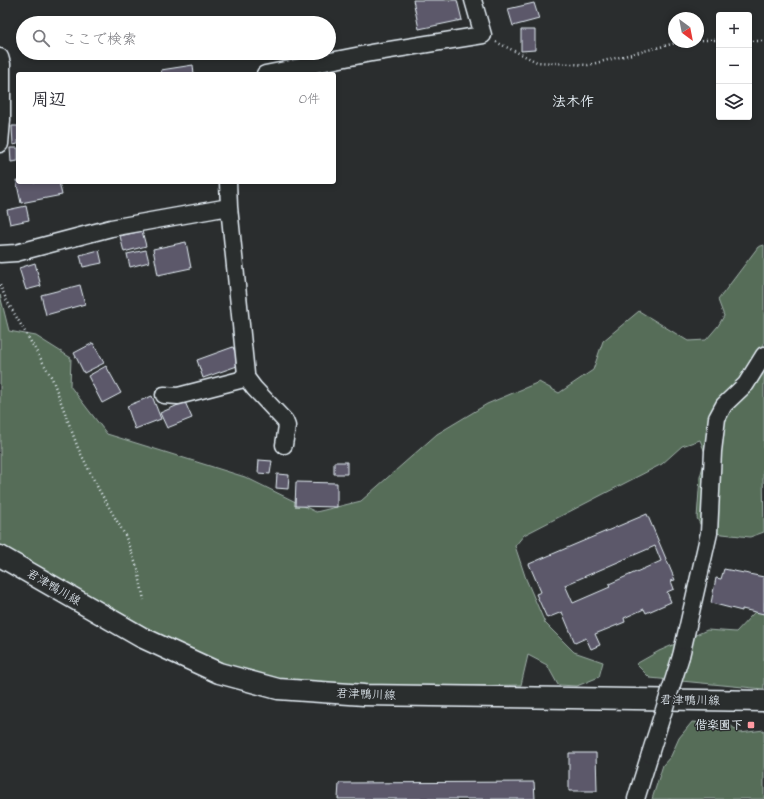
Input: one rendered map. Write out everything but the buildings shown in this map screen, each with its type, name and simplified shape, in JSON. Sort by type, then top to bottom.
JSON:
[{"type":"main road","name":"君津鴨川線","points":[[0,556],[141,637],[219,673],[278,689],[364,696],[764,700]]},
{"type":"street","points":[[336,60],[483,35],[473,0]]},
{"type":"street","points":[[0,57],[2,64],[2,120],[0,144]]},
{"type":"street","points":[[275,72],[336,60]]},
{"type":"street","points":[[228,184],[245,376],[254,388],[285,421],[286,426],[284,445]]},
{"type":"street","points":[[0,254],[16,253],[111,228],[229,207]]},
{"type":"street","points":[[636,799],[681,656],[709,533],[713,451],[717,418],[724,405],[746,384],[764,355]]},
{"type":"street","points":[[164,395],[178,396],[240,380],[245,376]]},
{"type":"path","points":[[483,35],[537,62],[588,66],[668,45]]},
{"type":"path","points":[[704,40],[716,40]]},
{"type":"path","points":[[752,41],[764,41]]},
{"type":"path","points":[[0,285],[17,320],[52,378],[78,448],[98,490],[125,535],[138,570],[144,600]]},
{"type":"green space","points":[[764,245],[764,532],[750,537],[704,532],[697,518],[700,477],[706,455],[700,440],[682,446],[662,464],[524,535],[515,546],[526,579],[545,623],[574,652],[603,662],[599,677],[577,686],[558,685],[547,665],[528,655],[521,685],[346,688],[271,678],[211,664],[0,544],[0,295],[9,331],[36,336],[71,358],[70,386],[107,434],[245,477],[316,512],[361,501],[437,434],[487,404],[539,382],[559,393],[593,370],[603,341],[639,311],[688,341],[706,340],[724,316],[718,300],[758,247]]},
{"type":"green space","points":[[764,602],[764,689],[650,678],[636,664],[659,651],[707,630],[736,632]]},
{"type":"green space","points":[[692,722],[730,725],[740,733],[764,730],[764,799],[652,799],[663,765],[671,756],[679,738]]},
{"type":"place","name":"偕楽園下","points":[[751,725]]},
{"type":"district","name":"法木作","points":[[573,101]]}]
